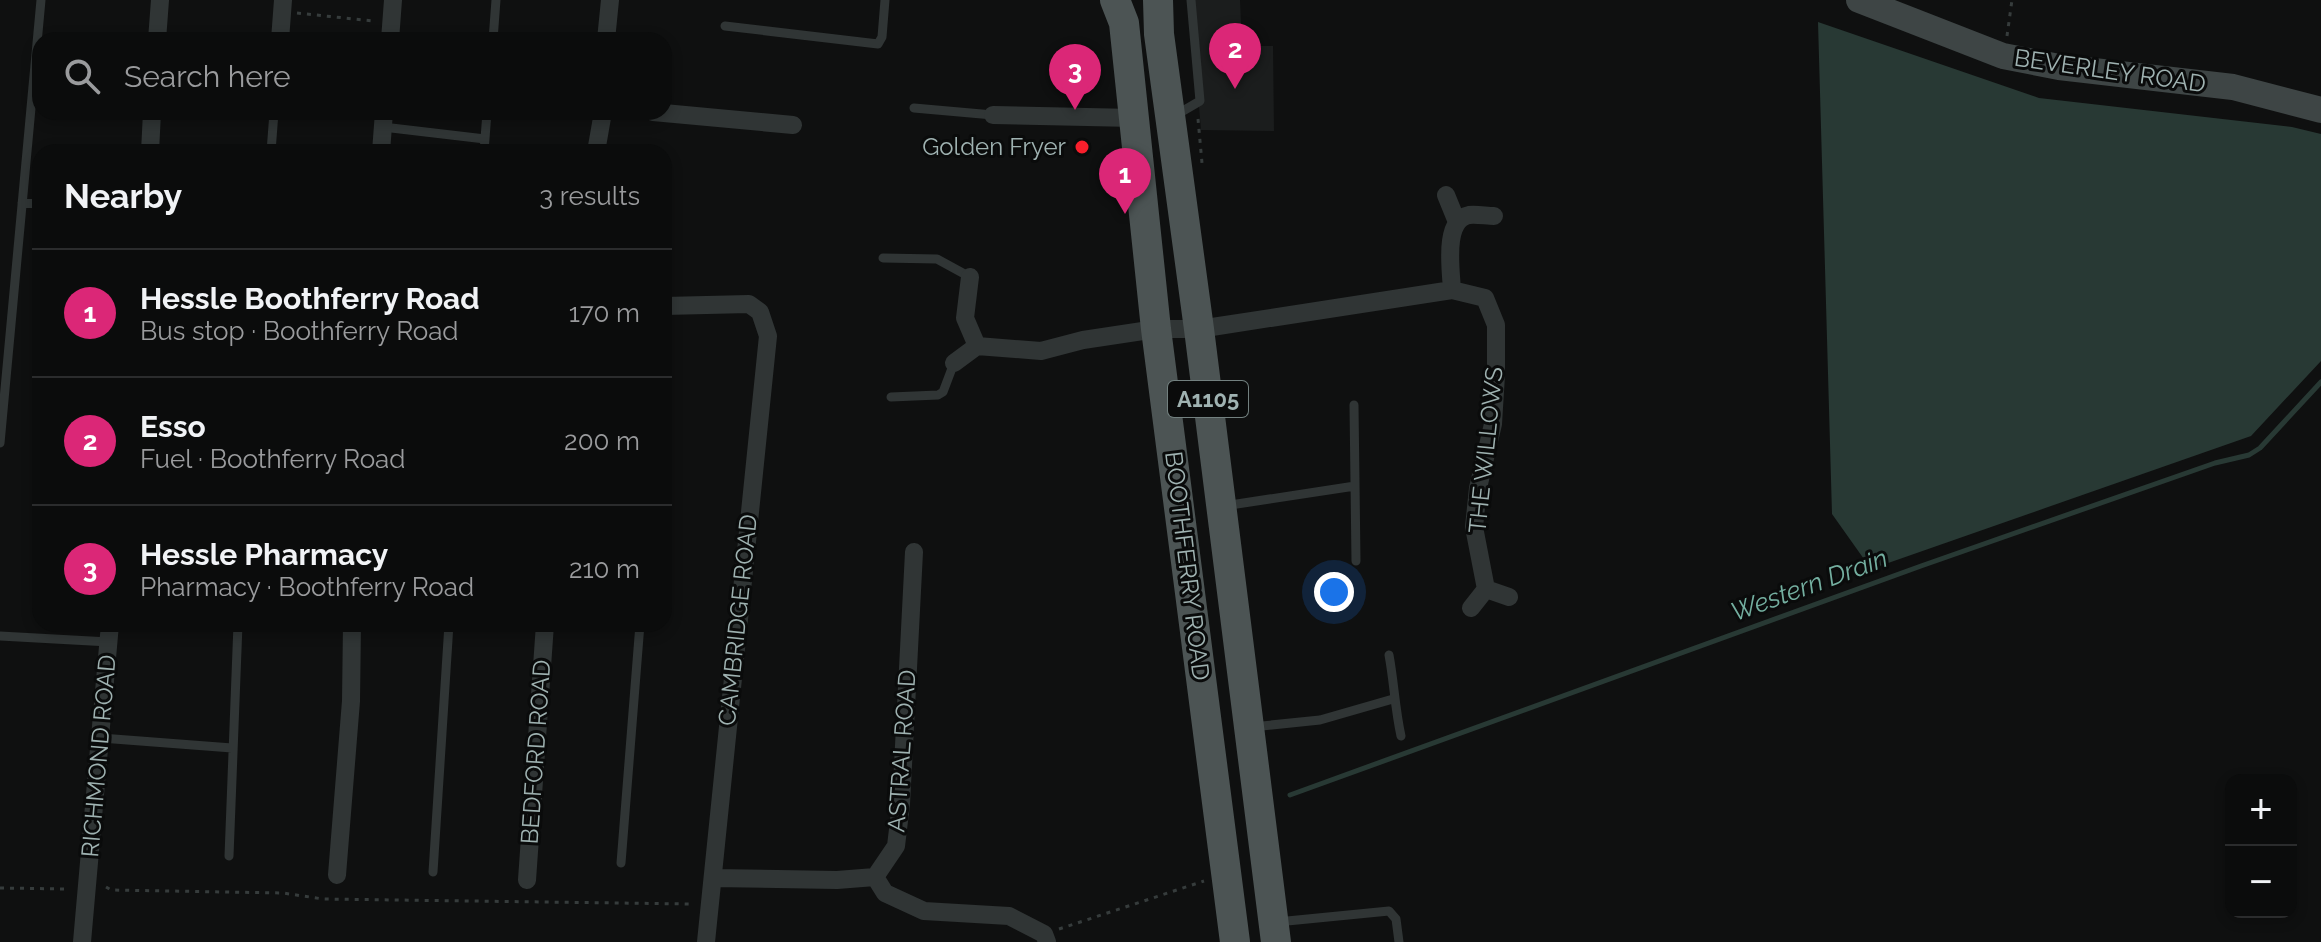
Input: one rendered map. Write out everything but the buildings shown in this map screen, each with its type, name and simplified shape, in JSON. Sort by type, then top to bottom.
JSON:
[{"type":"main road","name":"BOOTHFERRY ROAD","points":[[1115,0],[1124,23],[1156,329],[1235,942]]},
{"type":"main road","name":"BOOTHFERRY ROAD","points":[[1158,0],[1159,34],[1275,932]]},
{"type":"main road","name":"BEVERLEY ROAD","points":[[1859,0],[2003,56],[2059,67],[2233,87],[2321,110]]},
{"type":"street","points":[[158,32],[160,0]]},
{"type":"street","points":[[391,31],[393,0]]},
{"type":"street","points":[[607,32],[610,0]]},
{"type":"street","points":[[280,32],[282,6]]},
{"type":"street","points":[[672,114],[793,125]]},
{"type":"street","points":[[993,115],[1134,118]]},
{"type":"street","points":[[150,144],[152,120]]},
{"type":"street","points":[[382,144],[384,120]]},
{"type":"street","points":[[597,144],[602,120]]},
{"type":"street","points":[[1446,195],[1457,222]]},
{"type":"street","points":[[1452,290],[1451,233],[1457,222],[1467,215],[1494,216]]},
{"type":"street","points":[[954,363],[977,346],[965,318],[970,277]]},
{"type":"street","name":"THE WILLOWS","points":[[977,346],[1041,351],[1083,340],[1156,329],[1199,329],[1452,290],[1485,298],[1496,325],[1493,424],[1478,488],[1474,527],[1486,589]]},
{"type":"street","name":"CAMBRIDGE ROAD","points":[[672,306],[749,304],[760,312],[768,336],[706,942]]},
{"type":"street","name":"ASTRAL ROAD","points":[[875,877],[896,846],[901,804],[914,552]]},
{"type":"street","points":[[1471,608],[1486,589],[1509,597]]},
{"type":"street","points":[[337,875],[351,701],[352,632]]},
{"type":"street","name":"BEDFORD ROAD","points":[[527,880],[544,632]]},
{"type":"street","name":"RICHMOND ROAD","points":[[82,942],[110,633]]},
{"type":"street","points":[[713,878],[837,880],[875,877],[885,893],[924,911],[1009,916],[1046,938]]},
{"type":"lane","points":[[38,32],[41,0]]},
{"type":"lane","points":[[494,32],[496,0]]},
{"type":"lane","points":[[725,26],[878,44],[882,37],[885,0]]},
{"type":"lane","points":[[1170,118],[1200,101],[1191,0]]},
{"type":"lane","points":[[0,443],[32,96]]},
{"type":"lane","points":[[914,108],[993,115]]},
{"type":"lane","points":[[272,144],[273,120]]},
{"type":"lane","points":[[384,120],[485,139]]},
{"type":"lane","points":[[485,144],[486,120]]},
{"type":"lane","points":[[22,203],[32,204]]},
{"type":"lane","points":[[883,258],[937,259],[970,277]]},
{"type":"lane","points":[[891,397],[938,395],[943,392],[954,363]]},
{"type":"lane","points":[[1354,405],[1356,561]]},
{"type":"lane","points":[[1221,506],[1355,486]]},
{"type":"lane","points":[[229,856],[238,632]]},
{"type":"lane","points":[[433,872],[448,632]]},
{"type":"lane","points":[[621,863],[639,632]]},
{"type":"lane","points":[[0,636],[110,633]]},
{"type":"lane","points":[[1389,655],[1393,699],[1401,736]]},
{"type":"lane","points":[[1249,727],[1320,720],[1393,699]]},
{"type":"lane","points":[[101,738],[232,748]]},
{"type":"lane","points":[[1275,932],[1389,911],[1396,919],[1399,942]]},
{"type":"path","points":[[2003,56],[2012,0]]},
{"type":"path","points":[[282,6],[391,31]]},
{"type":"path","points":[[1046,938],[1216,877]]},
{"type":"path","points":[[0,888],[88,889],[97,880],[111,890],[283,893],[323,899],[711,904]]},
{"type":"shaded area","points":[[1190,0],[1240,0],[1242,46],[1273,46],[1274,131],[1201,130]]},
{"type":"shaded area","points":[[1818,22],[2039,98],[2292,127],[2321,134],[2321,361],[2251,436],[1871,569],[1832,514]]},
{"type":"waterway","name":"Western Drain","points":[[1290,795],[1921,566],[2215,463],[2249,455],[2260,448],[2321,382]]},
{"type":"place","name":"Esso","points":[[1235,89]]},
{"type":"place","name":"Hessle Pharmacy","points":[[1075,110]]},
{"type":"place","name":"Golden Fryer","points":[[1082,147]]},
{"type":"place","name":"Hessle Boothferry Road","points":[[1125,214]]}]
